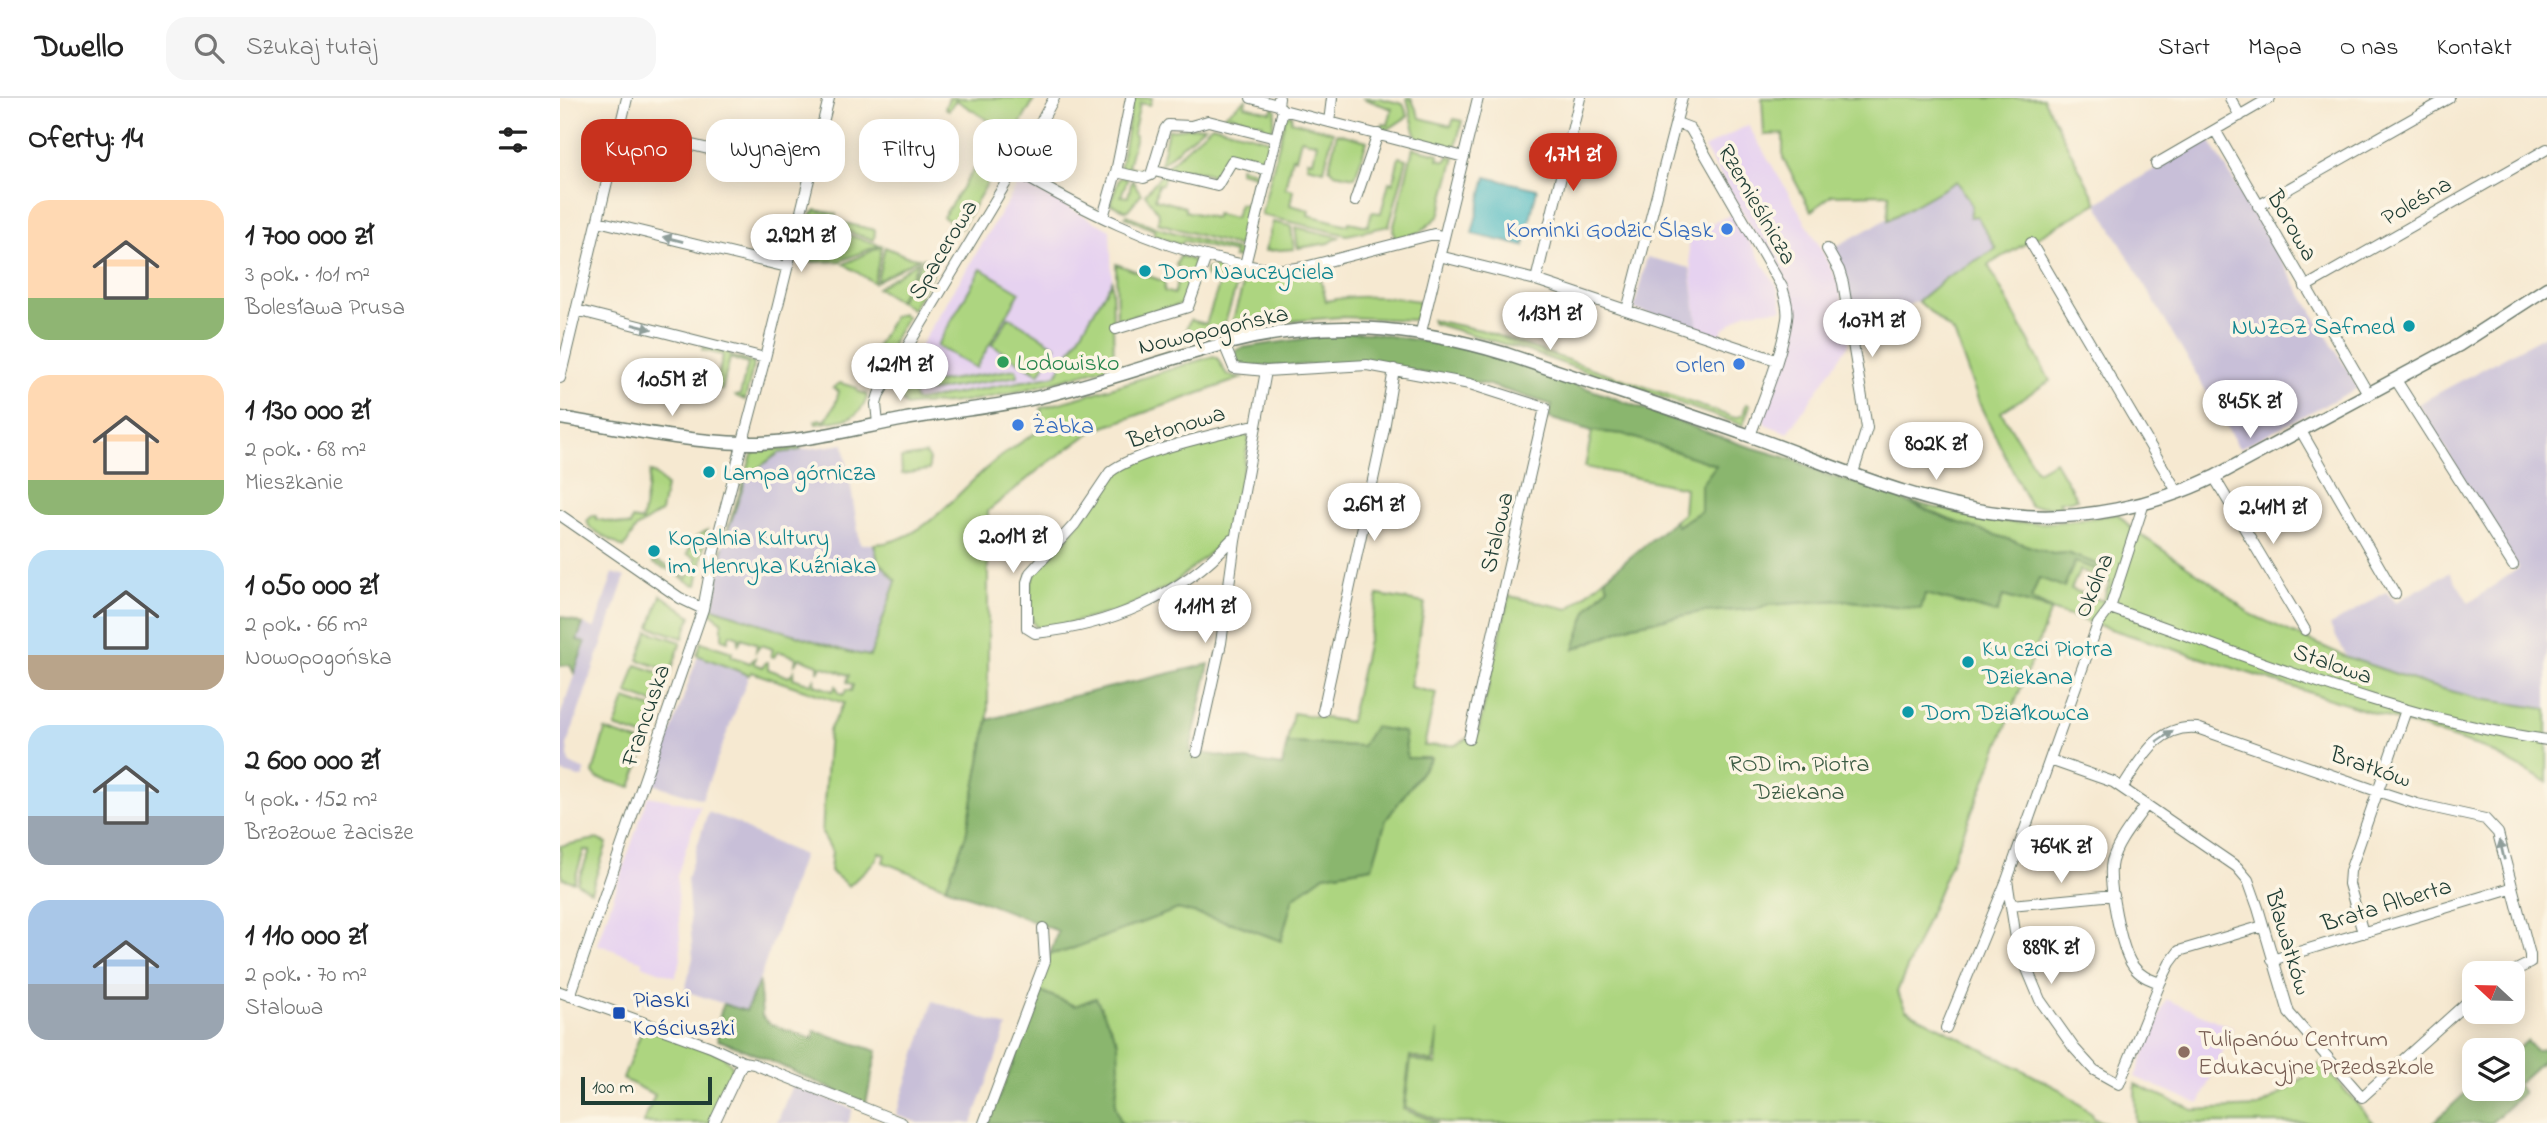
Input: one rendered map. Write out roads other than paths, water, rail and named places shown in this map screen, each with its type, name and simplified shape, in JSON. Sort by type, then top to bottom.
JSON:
[{"type":"street","points":[[622,119],[627,98]]},
{"type":"street","name":"Francuska","points":[[824,119],[829,98]]},
{"type":"street","name":"Spacerowa","points":[[1042,119],[1054,98]]},
{"type":"street","points":[[1103,217],[1116,172],[1131,98]]},
{"type":"street","points":[[1251,98],[1280,104],[1329,122],[1464,156]]},
{"type":"street","points":[[1329,122],[1332,98]]},
{"type":"street","points":[[1421,332],[1478,98]]},
{"type":"street","points":[[1536,280],[1580,98]]},
{"type":"street","points":[[1628,310],[1682,98]]},
{"type":"street","points":[[2230,98],[2240,116]]},
{"type":"street","points":[[2156,164],[2270,98]]},
{"type":"street","points":[[2258,206],[2449,98]]},
{"type":"street","points":[[1245,265],[1276,138],[1280,104]]},
{"type":"street","points":[[1116,172],[1144,178],[1154,171],[1168,124],[1191,126],[1208,121],[1276,138]]},
{"type":"street","name":"Rzemieślnicza","points":[[1676,123],[1690,128],[1782,287],[1786,300],[1787,318],[1776,360],[1750,436]]},
{"type":"street","name":"Borowa","points":[[2215,130],[2369,395]]},
{"type":"street","points":[[1355,201],[1378,134]]},
{"type":"street","name":"Poleśna","points":[[2305,287],[2547,149]]},
{"type":"street","points":[[1154,171],[1217,186],[1232,161],[1268,170]]},
{"type":"street","points":[[560,378],[607,182]]},
{"type":"street","name":"Francuska","points":[[565,994],[703,609],[714,551],[808,182]]},
{"type":"street","name":"Spacerowa","points":[[878,424],[876,404],[879,394],[1007,182]]},
{"type":"street","points":[[1037,182],[1103,217],[1165,244],[1265,271],[1284,271],[1434,234],[1444,237]]},
{"type":"street","points":[[598,221],[787,267]]},
{"type":"street","points":[[2031,243],[2178,493]]},
{"type":"street","points":[[1827,249],[1843,283],[1867,428],[1853,473]]},
{"type":"street","points":[[1439,256],[1536,280],[1776,360]]},
{"type":"street","points":[[1116,329],[1188,307],[1206,257]]},
{"type":"street","name":"Nowopogońska","points":[[560,418],[743,443],[818,437],[878,424],[1025,400],[1224,344],[1284,331],[1339,327],[1421,332],[1465,341],[1506,354],[1948,503],[2013,515],[2092,513],[2178,493],[2214,477],[2459,345],[2547,288]]},
{"type":"street","points":[[576,310],[765,358]]},
{"type":"street","points":[[1224,344],[1234,369],[1266,371],[1367,365],[1394,369],[1384,429],[1323,711]]},
{"type":"street","name":"Stalowa","points":[[1394,369],[1473,385],[1545,408],[1469,739]]},
{"type":"street","points":[[1197,752],[1222,643],[1235,541],[1266,371]]},
{"type":"street","points":[[2396,380],[2512,565]]},
{"type":"street","name":"Betonowa","points":[[1235,541],[1231,540],[1175,588],[1133,610],[1059,630],[1035,633],[1027,628],[1029,575],[1074,524],[1110,472],[1117,466],[1143,456],[1240,428],[1256,426]]},
{"type":"street","points":[[2301,431],[2395,594]]},
{"type":"street","points":[[2214,477],[2305,630]]},
{"type":"street","name":"Okólna","points":[[1946,1028],[2007,880],[2098,624],[2110,608],[2144,503]]},
{"type":"street","points":[[560,515],[680,598],[703,609]]},
{"type":"street","points":[[1214,555],[1233,565]]},
{"type":"street","name":"Stalowa","points":[[2110,608],[2406,709],[2497,734],[2547,740]]},
{"type":"street","points":[[2363,933],[2349,884],[2350,871],[2406,709]]},
{"type":"street","name":"Bratków","points":[[2122,788],[2153,744],[2168,733],[2180,727],[2187,727],[2197,728],[2417,804],[2485,819],[2498,833],[2530,963],[2525,966]]},
{"type":"street","name":"Bławatków","points":[[2050,760],[2113,782],[2236,867],[2248,880],[2289,1013],[2362,1097],[2462,1007]]},
{"type":"street","points":[[2146,805],[2113,858],[2111,868],[2123,949],[2134,968],[2144,977],[2160,983],[2179,951],[2263,926]]},
{"type":"street","name":"Okólna","points":[[2007,880],[2017,945],[2040,1000],[2074,1048],[2094,1070],[2119,1084],[2160,983]]},
{"type":"street","name":"Brata Alberta","points":[[2272,960],[2511,888]]},
{"type":"street","points":[[2011,905],[2114,895]]},
{"type":"street","points":[[984,1123],[1045,961],[1043,928]]},
{"type":"street","points":[[565,994],[710,1046],[743,1062],[902,1123]]},
{"type":"street","points":[[713,1123],[743,1062]]},
{"type":"water","points":[[1486,177],[1537,189],[1524,246],[1472,234]]},
{"type":"place","name":"Kominki Godzic Śląsk","points":[[1727,229]]},
{"type":"place","name":"Dom Nauczyciela","points":[[1145,271]]},
{"type":"place","name":"NWZOZ Safmed","points":[[2409,326]]},
{"type":"place","name":"Lodowisko","points":[[1003,362]]},
{"type":"place","name":"Orlen","points":[[1739,364]]},
{"type":"place","name":"Żabka","points":[[1018,425]]},
{"type":"place","name":"Lampa górnicza","points":[[709,472]]},
{"type":"place","name":"Kopalnia Kultury im. Henryka Kuźniaka","points":[[654,551]]},
{"type":"place","name":"Ku czci Piotra Dziekana","points":[[1968,662]]},
{"type":"place","name":"Dom Działkowca","points":[[1908,712]]},
{"type":"place","name":"Piaski Kościuszki","points":[[619,1013]]},
{"type":"place","name":"Tulipanów Centrum Edukacyjne Przedszkole","points":[[2184,1052]]},
{"type":"park label","name":"ROD im. Piotra Dziekana","points":[[1799,777]]}]
